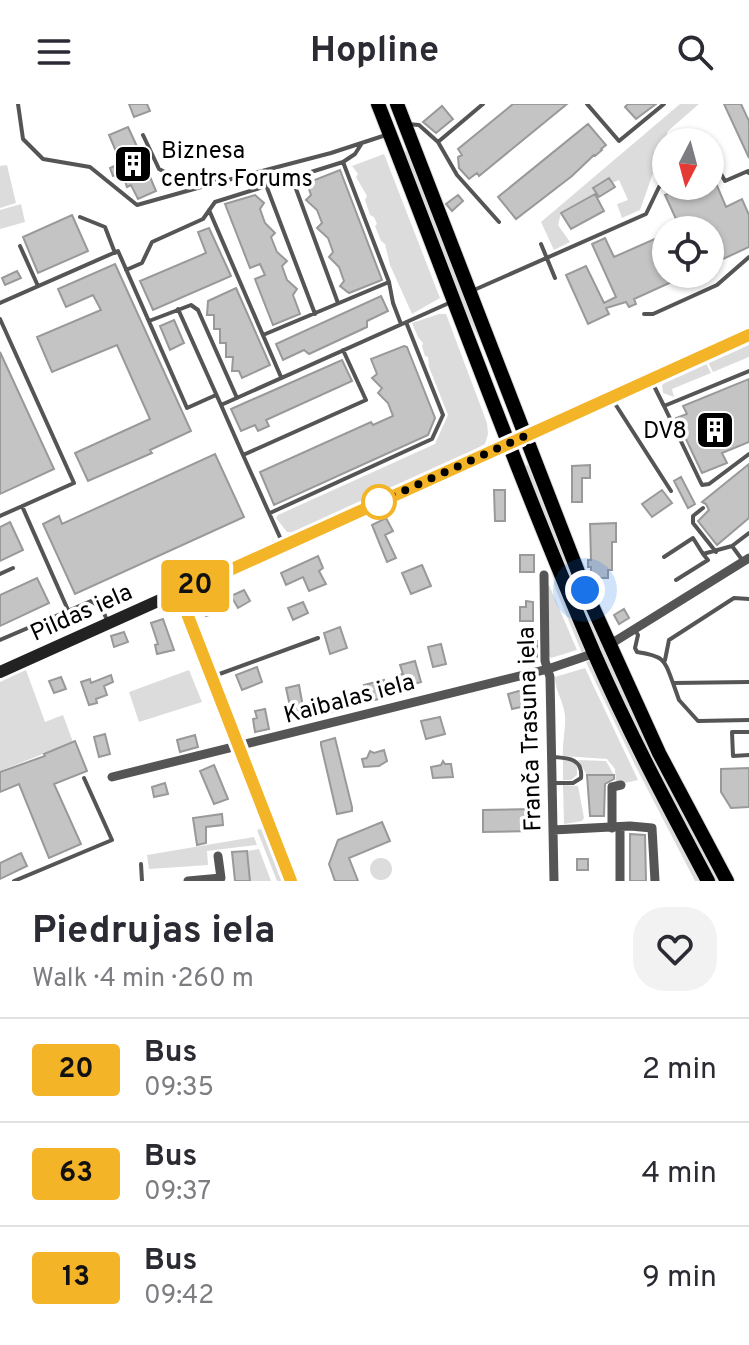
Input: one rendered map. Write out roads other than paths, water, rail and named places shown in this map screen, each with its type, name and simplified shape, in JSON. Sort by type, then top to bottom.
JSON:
[{"type":"main road","points":[[378,104],[595,653],[656,783],[708,881]]},
{"type":"main road","points":[[397,104],[609,645],[659,753],[727,881]]},
{"type":"street","name":"Pildas iela","points":[[0,672],[749,335]]},
{"type":"street","points":[[609,645],[746,560]]},
{"type":"street","name":"Franča Trasuna iela","points":[[544,575],[554,881]]},
{"type":"street","points":[[179,593],[291,881]]},
{"type":"street","name":"Kaibalas iela","points":[[112,777],[548,669],[595,653]]},
{"type":"street","points":[[620,881],[612,787],[621,785]]},
{"type":"street","points":[[553,830],[652,828],[655,881]]},
{"type":"street","points":[[188,881],[221,878],[218,856]]},
{"type":"lane","points":[[18,104],[23,139],[43,159],[90,167],[137,205],[390,134]]},
{"type":"lane","points":[[438,142],[483,104]]},
{"type":"lane","points":[[587,104],[619,141],[664,104]]},
{"type":"lane","points":[[405,124],[419,125],[438,142],[457,175],[499,222]]},
{"type":"lane","points":[[143,135],[159,169],[171,175],[224,181]]},
{"type":"lane","points":[[126,270],[142,263],[152,242],[203,219],[215,202],[343,162],[355,154],[362,143]]},
{"type":"lane","points":[[270,513],[432,439],[443,415],[393,303],[389,282],[343,162]]},
{"type":"lane","points":[[724,179],[749,173]]},
{"type":"lane","points":[[292,178],[339,304]]},
{"type":"lane","points":[[266,185],[315,314]]},
{"type":"lane","points":[[470,292],[646,214],[653,200]]},
{"type":"lane","points":[[209,210],[282,378]]},
{"type":"lane","points":[[80,217],[105,227],[115,253]]},
{"type":"lane","points":[[541,244],[555,278]]},
{"type":"lane","points":[[20,246],[38,286]]},
{"type":"lane","points":[[0,303],[118,251],[187,408],[216,395]]},
{"type":"lane","points":[[644,314],[653,314],[717,285],[749,257]]},
{"type":"lane","points":[[263,335],[389,282]]},
{"type":"lane","points":[[221,405],[455,300]]},
{"type":"lane","points":[[149,321],[191,305],[198,310],[237,398]]},
{"type":"lane","points":[[178,309],[284,545]]},
{"type":"lane","points":[[0,319],[74,483],[0,516]]},
{"type":"lane","points":[[243,455],[366,400],[343,350]]},
{"type":"lane","points":[[664,406],[749,371]]},
{"type":"lane","points":[[651,380],[702,485],[709,484],[749,454]]},
{"type":"lane","points":[[611,397],[671,491]]},
{"type":"lane","points":[[22,506],[68,611]]},
{"type":"lane","points":[[703,508],[693,516],[693,523],[716,552]]},
{"type":"lane","points":[[703,554],[732,546],[749,533]]},
{"type":"lane","points":[[664,557],[693,538],[708,560],[676,580]]},
{"type":"lane","points":[[732,546],[746,560]]},
{"type":"lane","points":[[0,574],[13,568]]},
{"type":"lane","points":[[749,599],[734,598],[669,640],[665,660],[679,700],[698,721],[749,720]]},
{"type":"lane","points":[[0,640],[91,601],[102,609],[109,624]]},
{"type":"lane","points":[[635,629],[638,635],[637,652],[657,655],[665,660]]},
{"type":"lane","points":[[212,677],[318,638]]},
{"type":"lane","points":[[673,683],[749,682]]},
{"type":"lane","points":[[749,732],[732,732],[733,756],[749,755]]},
{"type":"lane","points":[[552,757],[572,758],[580,765],[581,773],[581,778],[573,783],[552,783]]},
{"type":"lane","points":[[14,881],[112,840],[84,778]]},
{"type":"lane","points":[[141,864],[142,881]]},
{"type":"place","name":"Biznesa centrs Forums","points":[[133,164]]},
{"type":"place","name":"DV8","points":[[715,430]]}]
